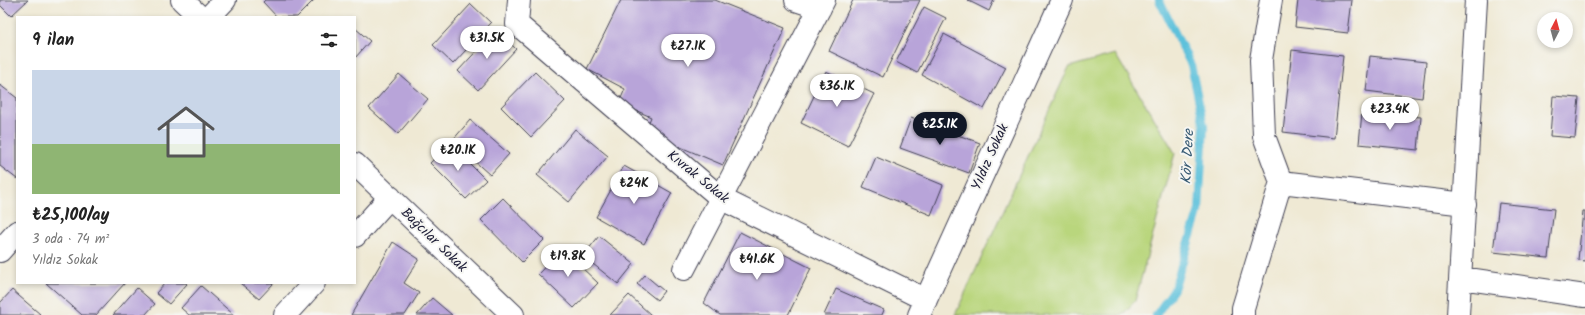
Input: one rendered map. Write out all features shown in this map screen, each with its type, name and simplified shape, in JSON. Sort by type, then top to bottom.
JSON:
[{"type":"street","points":[[182,0],[199,16]]},
{"type":"street","points":[[210,16],[225,0]]},
{"type":"street","name":"Kıvrak Sokak","points":[[519,0],[517,24],[722,199],[923,307]]},
{"type":"street","points":[[684,269],[722,199],[822,4],[796,0]]},
{"type":"street","name":"Yıldız Sokak","points":[[923,307],[1062,0]]},
{"type":"street","points":[[1243,315],[1243,308],[1281,182],[1264,136],[1261,60],[1271,0]]},
{"type":"street","points":[[1458,315],[1476,0]]},
{"type":"street","name":"Bağcılar Sokak","points":[[356,165],[513,315]]},
{"type":"street","points":[[1281,182],[1465,204]]},
{"type":"street","points":[[356,235],[390,197]]},
{"type":"street","points":[[0,251],[16,233]]},
{"type":"street","points":[[1461,278],[1585,296]]},
{"type":"street","points":[[285,315],[313,284]]},
{"type":"green space","points":[[1115,54],[1175,153],[1135,301],[1122,315],[955,315],[1069,67]]},
{"type":"building","points":[[0,0],[28,0],[11,16],[0,5]]},
{"type":"building","points":[[265,0],[314,0],[298,16],[276,16],[263,2]]},
{"type":"building","points":[[621,0],[715,0],[785,28],[723,165],[645,132],[651,117],[619,103],[625,89],[587,69]]},
{"type":"building","points":[[853,0],[920,0],[883,77],[829,51]]},
{"type":"building","points":[[967,0],[994,0],[989,11]]},
{"type":"building","points":[[1298,0],[1352,0],[1348,33],[1295,27]]},
{"type":"building","points":[[471,4],[491,23],[453,64],[433,45]]},
{"type":"building","points":[[924,7],[946,18],[917,73],[896,62]]},
{"type":"building","points":[[356,29],[370,41],[356,57]]},
{"type":"building","points":[[496,30],[516,49],[478,90],[458,71]]},
{"type":"building","points":[[944,34],[1006,67],[984,109],[922,75]]},
{"type":"building","points":[[1292,50],[1343,56],[1334,138],[1283,132]]},
{"type":"building","points":[[1370,56],[1426,62],[1422,98],[1366,91]]},
{"type":"building","points":[[826,71],[874,94],[848,146],[801,123]]},
{"type":"building","points":[[535,72],[565,101],[531,137],[501,107]]},
{"type":"building","points":[[399,74],[428,99],[398,134],[369,108]]},
{"type":"building","points":[[0,85],[16,97],[16,178],[0,166]]},
{"type":"building","points":[[1553,96],[1579,98],[1575,138],[1550,136]]},
{"type":"building","points":[[1362,112],[1421,117],[1418,150],[1359,144]]},
{"type":"building","points":[[911,118],[980,143],[969,173],[900,148]]},
{"type":"building","points":[[470,120],[509,154],[490,175],[452,141]]},
{"type":"building","points":[[575,129],[608,156],[569,202],[537,175]]},
{"type":"building","points":[[450,144],[486,180],[466,199],[430,163]]},
{"type":"building","points":[[876,157],[943,185],[931,215],[863,187]]},
{"type":"building","points":[[624,166],[672,193],[644,244],[596,217]]},
{"type":"building","points":[[503,198],[544,240],[522,262],[481,220]]},
{"type":"building","points":[[1499,203],[1554,209],[1548,258],[1493,252]]},
{"type":"building","points":[[1583,211],[1585,211],[1585,261],[1578,260]]},
{"type":"building","points":[[740,232],[811,268],[788,315],[720,315],[704,303]]},
{"type":"building","points":[[599,236],[634,264],[618,284],[583,256]]},
{"type":"building","points":[[393,242],[419,259],[404,283],[419,293],[405,315],[351,315]]},
{"type":"building","points":[[562,249],[598,283],[574,308],[538,274]]},
{"type":"building","points":[[645,275],[664,291],[657,300],[637,284]]},
{"type":"building","points":[[47,284],[124,284],[96,315],[82,315]]},
{"type":"building","points":[[164,284],[187,284],[169,304],[156,293]]},
{"type":"building","points":[[241,284],[273,284],[259,299]]},
{"type":"building","points":[[201,286],[234,315],[189,315],[181,308]]},
{"type":"building","points":[[137,288],[155,304],[145,315],[113,315]]},
{"type":"building","points":[[836,289],[884,310],[882,315],[824,315]]},
{"type":"building","points":[[12,290],[40,314],[0,315],[0,303]]},
{"type":"building","points":[[629,295],[651,315],[610,315]]},
{"type":"building","points":[[432,298],[452,315],[417,315]]},
{"type":"waterway","name":"Kör Dere","points":[[1156,315],[1174,289],[1199,210],[1204,126],[1191,65],[1159,0]]}]
